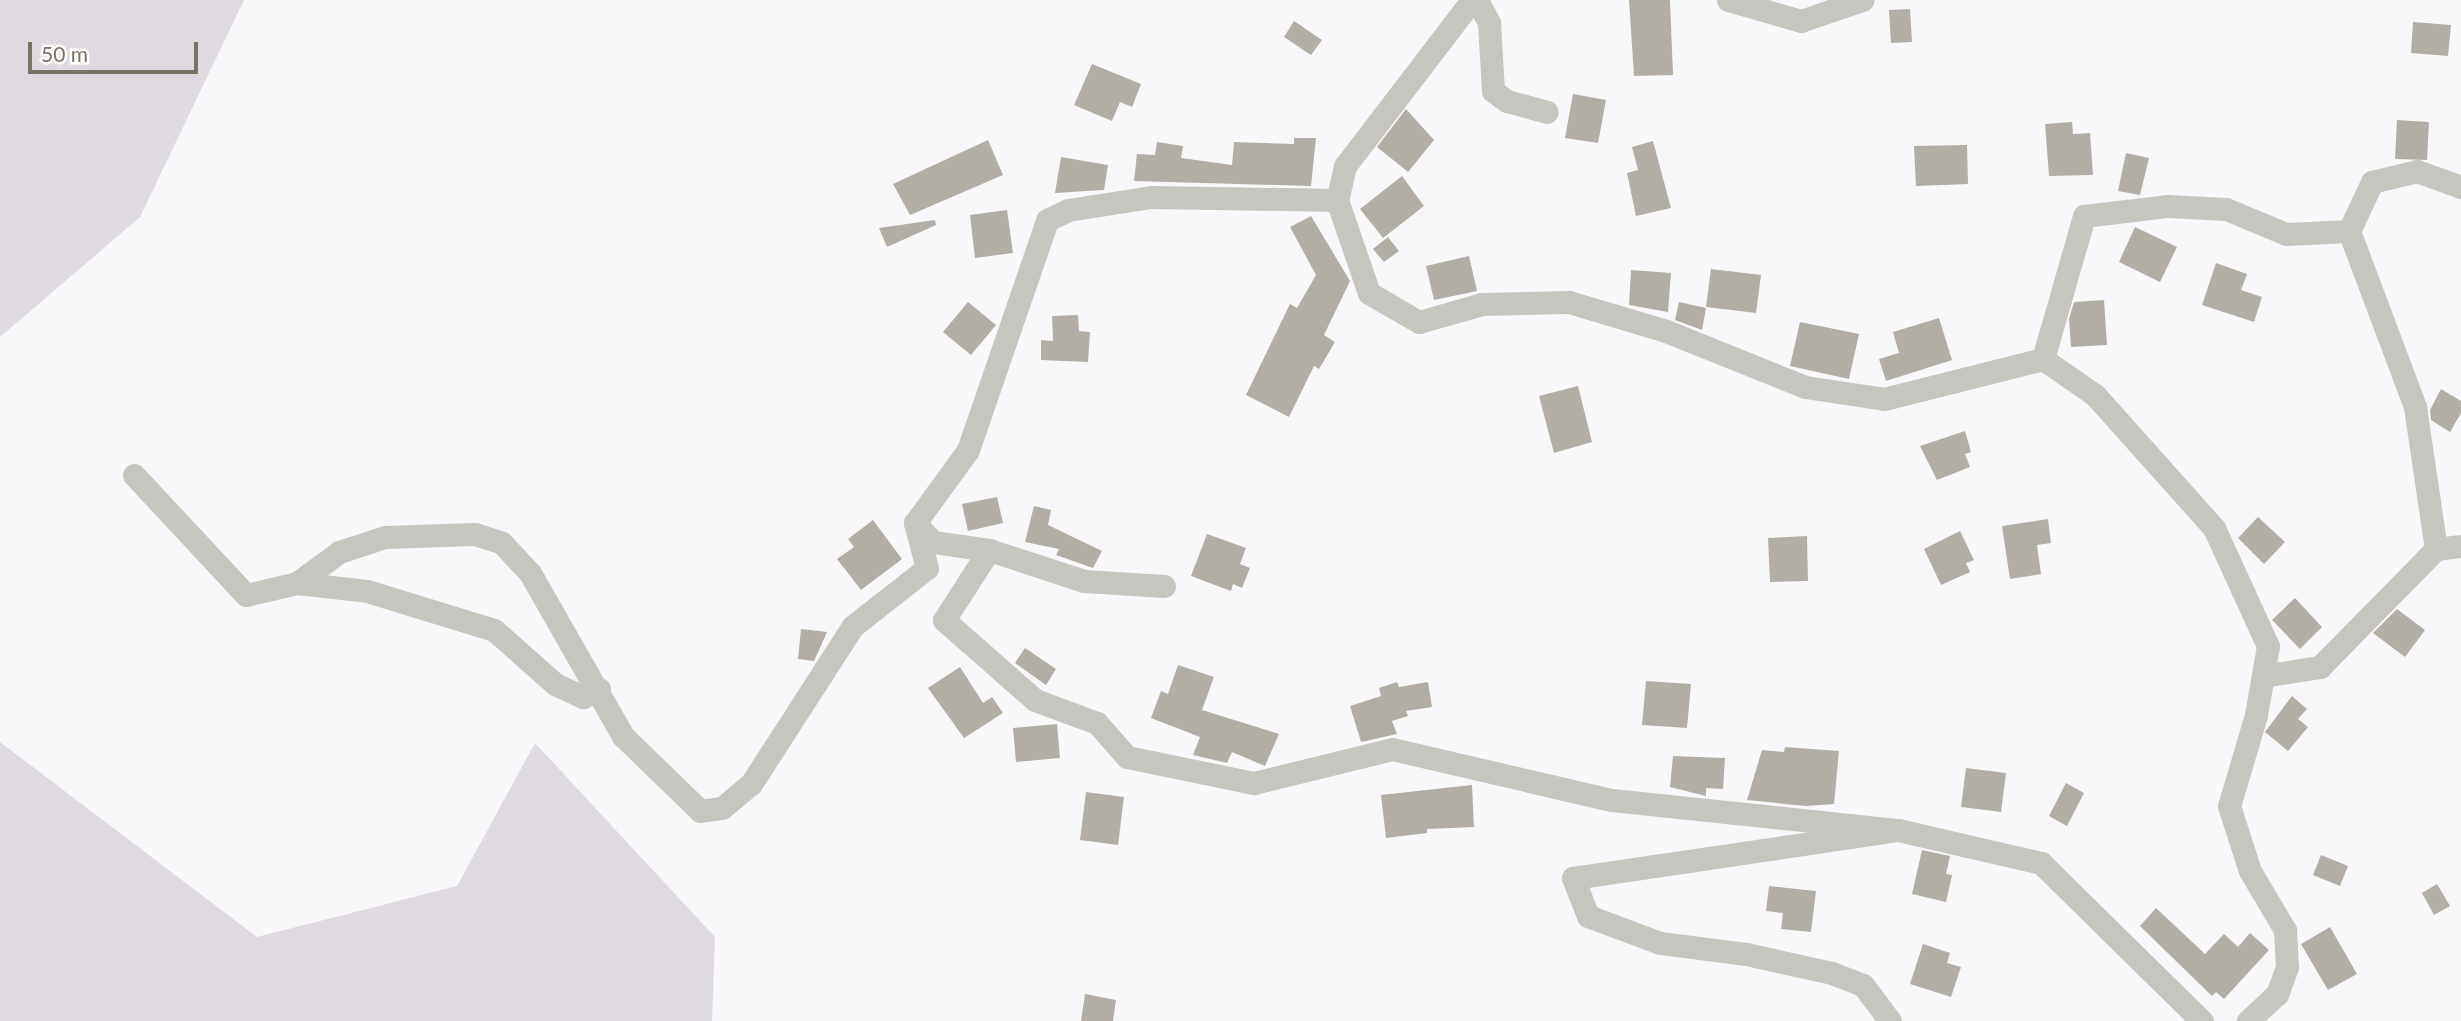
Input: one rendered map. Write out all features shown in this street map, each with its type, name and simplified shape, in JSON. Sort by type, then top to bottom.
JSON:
[{"type":"street","points":[[1547,112],[1507,101],[1493,91],[1489,23],[1475,0],[1345,166],[1337,200],[1368,293],[1419,322],[1482,304],[1569,302],[1666,331],[1805,387],[1884,399],[2043,359],[2095,395],[2214,528],[2268,646],[2263,676],[2229,806],[2250,871],[2285,930],[2287,967],[2277,994],[2248,1021]]},
{"type":"street","points":[[1728,0],[1801,21],[1862,0]]},
{"type":"street","points":[[2435,549],[2415,407],[2349,231],[2372,182],[2417,171],[2461,187]]},
{"type":"street","points":[[915,523],[968,450],[1047,220],[1068,210],[1151,197],[1337,200]]},
{"type":"street","points":[[2043,359],[2084,216],[2168,206],[2227,209],[2286,234],[2349,231]]},
{"type":"street","points":[[134,475],[246,595],[297,583],[367,592],[494,630],[555,684],[583,697],[599,689]]},
{"type":"street","points":[[915,523],[933,542],[989,550],[1084,582],[1164,586]]},
{"type":"street","points":[[297,583],[339,552],[385,537],[475,534],[502,543],[530,573],[599,689],[623,736],[700,811],[722,808],[751,784],[853,626],[927,568],[915,523]]},
{"type":"street","points":[[2263,676],[2319,667],[2435,549],[2461,546]]},
{"type":"street","points":[[989,550],[944,620],[1035,700],[1097,723],[1127,757],[1254,783],[1392,749],[1612,800],[1898,830],[2041,863],[2202,1021]]},
{"type":"street","points":[[1890,1021],[1863,985],[1832,973],[1746,954],[1660,943],[1588,916],[1573,878],[1898,830]]},
{"type":"shaded area","points":[[0,0],[244,0],[140,217],[0,337]]},
{"type":"shaded area","points":[[0,742],[257,937],[457,886],[535,743],[715,937],[712,1021],[0,1021]]},
{"type":"building","points":[[1629,0],[1670,0],[1673,75],[1634,76]]},
{"type":"building","points":[[1910,9],[1912,42],[1891,43],[1889,10]]},
{"type":"building","points":[[1294,21],[1322,40],[1311,55],[1284,37]]},
{"type":"building","points":[[2413,22],[2451,25],[2448,56],[2411,53]]},
{"type":"building","points":[[1092,64],[1141,84],[1132,107],[1120,102],[1112,121],[1074,105]]},
{"type":"building","points":[[1573,94],[1606,100],[1598,143],[1565,138]]},
{"type":"building","points":[[1406,109],[1434,140],[1408,172],[1377,147]]},
{"type":"building","points":[[2397,120],[2429,122],[2427,160],[2395,159]]},
{"type":"building","points":[[2072,122],[2073,134],[2090,133],[2093,175],[2049,176],[2045,124]]},
{"type":"building","points":[[1294,138],[1316,138],[1311,186],[1134,181],[1137,154],[1155,155],[1157,142],[1183,146],[1181,158],[1232,165],[1234,142],[1294,144]]},
{"type":"building","points":[[988,140],[1003,175],[910,215],[893,184]]},
{"type":"building","points":[[1653,141],[1671,208],[1636,216],[1627,173],[1638,170],[1632,147]]},
{"type":"building","points":[[1967,145],[1968,184],[1916,186],[1914,146]]},
{"type":"building","points":[[2126,153],[2149,158],[2140,195],[2118,191]]},
{"type":"building","points":[[1061,157],[1108,165],[1104,190],[1055,193]]},
{"type":"building","points":[[1402,176],[1424,206],[1383,238],[1360,209]]},
{"type":"building","points":[[1007,210],[1013,253],[975,258],[970,215]]},
{"type":"building","points":[[1311,216],[1350,281],[1324,335],[1335,342],[1319,369],[1314,366],[1289,417],[1246,395],[1290,304],[1297,308],[1316,275],[1290,227]]},
{"type":"building","points":[[935,220],[936,225],[887,247],[879,228]]},
{"type":"building","points":[[2135,227],[2177,247],[2160,282],[2119,262]]},
{"type":"building","points":[[1388,237],[1399,251],[1384,262],[1373,249]]},
{"type":"building","points":[[1469,256],[1477,291],[1434,300],[1426,266]]},
{"type":"building","points":[[2216,263],[2247,274],[2241,290],[2262,297],[2254,322],[2202,305]]},
{"type":"building","points":[[1711,269],[1761,275],[1756,313],[1706,307]]},
{"type":"building","points":[[1631,270],[1671,273],[1668,312],[1629,305]]},
{"type":"building","points":[[2104,300],[2107,345],[2071,347],[2069,319],[2074,302]]},
{"type":"building","points":[[968,302],[996,325],[971,355],[943,332]]},
{"type":"building","points":[[1679,302],[1706,308],[1702,330],[1675,320]]},
{"type":"building","points":[[1078,315],[1079,331],[1090,332],[1088,362],[1041,360],[1041,340],[1053,341],[1052,316]]},
{"type":"building","points":[[1939,318],[1952,360],[1886,381],[1879,359],[1899,353],[1893,332]]},
{"type":"building","points":[[1800,322],[1859,334],[1849,379],[1790,366]]},
{"type":"building","points":[[1578,386],[1592,442],[1554,453],[1539,396]]},
{"type":"building","points":[[2441,389],[2461,401],[2461,413],[2450,432],[2431,420],[2430,410]]},
{"type":"building","points":[[1965,431],[1971,452],[1965,454],[1970,467],[1937,480],[1920,446]]},
{"type":"building","points":[[997,497],[1003,523],[968,531],[962,504]]},
{"type":"building","points":[[1034,506],[1051,510],[1048,525],[1102,551],[1093,568],[1056,555],[1059,549],[1025,542]]},
{"type":"building","points":[[2258,517],[2285,542],[2264,564],[2238,538]]},
{"type":"building","points":[[2048,519],[2051,543],[2037,545],[2041,574],[2010,579],[2002,526]]},
{"type":"building","points":[[873,520],[902,559],[861,590],[837,559],[854,547],[848,539]]},
{"type":"building","points":[[1960,531],[1974,560],[1966,563],[1970,572],[1941,585],[1924,549]]},
{"type":"building","points":[[1207,534],[1246,548],[1240,564],[1250,568],[1242,588],[1233,584],[1231,591],[1191,576]]},
{"type":"building","points":[[1807,536],[1808,581],[1770,582],[1768,538]]},
{"type":"building","points":[[2295,598],[2322,627],[2300,649],[2272,620]]},
{"type":"building","points":[[2397,609],[2425,630],[2405,657],[2373,633]]},
{"type":"building","points":[[801,629],[827,632],[814,661],[798,659]]},
{"type":"building","points":[[1025,648],[1056,669],[1046,685],[1015,663]]},
{"type":"building","points":[[1178,665],[1214,677],[1202,710],[1279,734],[1265,766],[1232,752],[1227,763],[1193,755],[1200,737],[1151,718],[1161,691],[1168,694]]},
{"type":"building","points":[[960,667],[983,703],[992,697],[1003,713],[964,738],[928,688]]},
{"type":"building","points":[[1646,681],[1691,684],[1687,728],[1642,725]]},
{"type":"building","points":[[1397,682],[1399,687],[1428,682],[1432,707],[1406,711],[1408,716],[1392,721],[1397,734],[1361,742],[1350,706],[1381,696],[1379,688]]},
{"type":"building","points":[[2292,696],[2307,709],[2298,719],[2308,727],[2288,751],[2265,732]]},
{"type":"building","points":[[1057,724],[1060,758],[1016,762],[1013,728]]},
{"type":"building","points":[[1785,747],[1839,751],[1834,804],[1806,806],[1747,800],[1762,750],[1784,752]]},
{"type":"building","points":[[1673,756],[1725,758],[1723,789],[1706,788],[1706,796],[1670,787]]},
{"type":"building","points":[[1966,768],[2006,773],[2001,812],[1961,807]]},
{"type":"building","points":[[2066,783],[2084,793],[2067,826],[2049,816]]},
{"type":"building","points":[[1472,785],[1474,827],[1427,829],[1427,833],[1386,838],[1381,795]]},
{"type":"building","points":[[1086,792],[1124,797],[1118,845],[1080,840]]},
{"type":"building","points":[[1922,850],[1950,856],[1946,874],[1952,875],[1946,902],[1912,894]]},
{"type":"building","points":[[2321,855],[2348,866],[2340,886],[2313,875]]},
{"type":"building","points":[[2437,884],[2450,906],[2434,915],[2422,893]]},
{"type":"building","points":[[1769,886],[1816,891],[1811,932],[1781,929],[1783,913],[1766,911]]},
{"type":"building","points":[[2156,908],[2205,954],[2224,934],[2238,947],[2250,933],[2269,950],[2224,999],[2216,992],[2212,996],[2140,926]]},
{"type":"building","points":[[2330,927],[2357,974],[2328,990],[2301,944]]},
{"type":"building","points":[[1923,944],[1950,953],[1947,963],[1961,967],[1951,997],[1910,984]]},
{"type":"building","points":[[1085,994],[1116,1000],[1113,1021],[1081,1021]]}]
